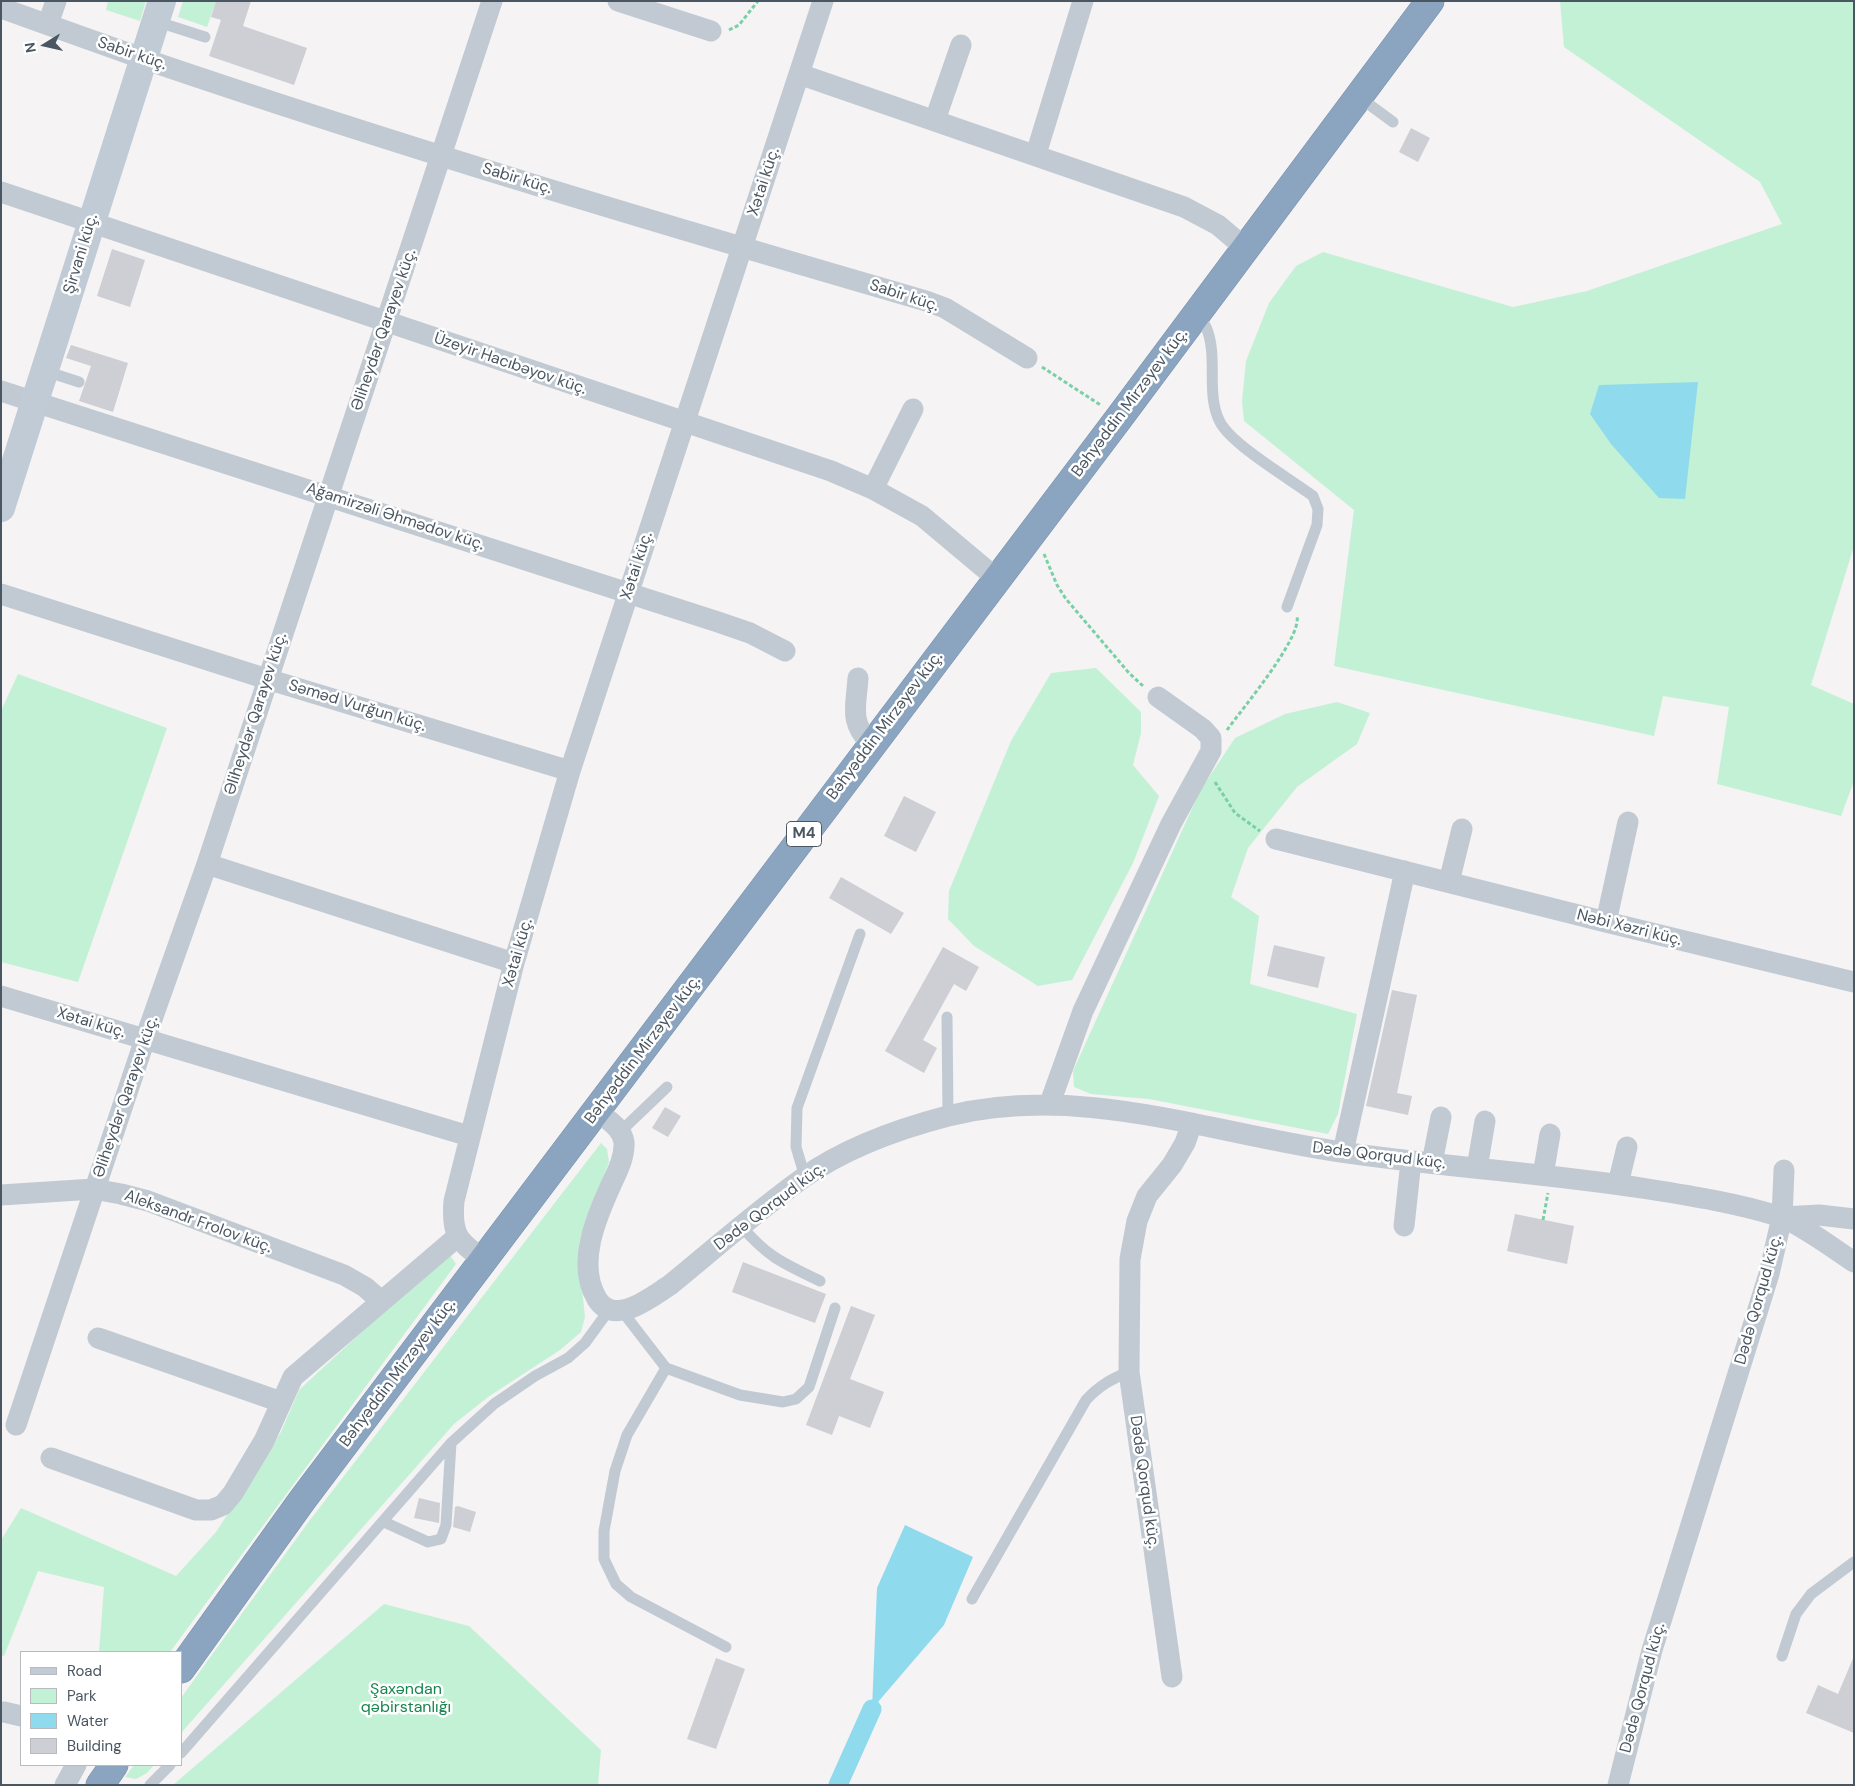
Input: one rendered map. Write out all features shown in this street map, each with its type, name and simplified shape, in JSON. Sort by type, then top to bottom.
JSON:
[{"type":"highway","name":"Bəhyəddin Mirzəyev küç.","points":[[182,1668],[303,1500],[598,1111],[871,744],[1119,418],[1430,1]]},
{"type":"highway","points":[[100,1785],[113,1766]]},
{"type":"main road","name":"Şirvani küç.","points":[[1,508],[159,11]]},
{"type":"street","points":[[48,24],[56,1]]},
{"type":"street","name":"Əliheydər Qarayev küç.","points":[[16,1425],[145,1039],[207,864],[492,1]]},
{"type":"street","points":[[618,1],[711,31]]},
{"type":"street","name":"Xətai küç.","points":[[457,1237],[454,1228],[454,1201],[469,1136],[514,963],[570,770],[823,1]]},
{"type":"street","points":[[1036,154],[1083,1]]},
{"type":"street","name":"Sabir küç.","points":[[1,8],[144,59],[442,156],[742,248],[926,301],[945,308],[1027,358]]},
{"type":"street","points":[[935,120],[961,45]]},
{"type":"street","points":[[799,74],[1036,154],[1200,214],[1218,225],[1245,248]]},
{"type":"street","name":"Üzeyir Hacıbəyov küç.","points":[[1,192],[92,221],[831,471],[873,489],[922,516],[996,578]]},
{"type":"street","name":"Ağamirzəli Əhmədov küç.","points":[[1,391],[726,625],[785,651]]},
{"type":"street","points":[[873,489],[913,409]]},
{"type":"street","name":"Səməd Vurğun küç.","points":[[1,594],[267,679],[570,770]]},
{"type":"street","points":[[858,678],[856,720],[859,731],[871,744]]},
{"type":"street","points":[[1050,1104],[1083,1011],[1171,824],[1211,751],[1211,738],[1203,729],[1158,697]]},
{"type":"street","points":[[1606,922],[1628,822]]},
{"type":"street","points":[[1449,882],[1462,829]]},
{"type":"street","name":"Nəbi Xəzri küç.","points":[[1276,839],[1854,982]]},
{"type":"street","points":[[207,864],[514,963]]},
{"type":"street","points":[[1342,1152],[1405,871]]},
{"type":"street","name":"Xətai küç.","points":[[1,996],[469,1136]]},
{"type":"street","name":"Dədə Qorqud küç.","points":[[616,1310],[646,1300],[670,1285],[805,1177],[850,1151],[917,1124],[986,1108],[1050,1104],[1105,1108],[1342,1152],[1618,1184],[1713,1199],[1782,1217],[1769,1274],[1652,1650],[1618,1785]]},
{"type":"street","points":[[598,1111],[621,1131],[624,1143],[622,1162],[600,1210],[592,1234],[588,1258],[593,1293],[600,1304],[616,1310]]},
{"type":"street","points":[[1404,1226],[1421,1162],[1441,1117]]},
{"type":"street","points":[[1477,1168],[1485,1121]]},
{"type":"street","name":"Dədə Qorqud küç.","points":[[1172,1677],[1129,1372],[1130,1259],[1138,1221],[1147,1196],[1185,1143],[1192,1123]]},
{"type":"street","points":[[1547,1176],[1550,1134]]},
{"type":"street","points":[[1618,1184],[1627,1147]]},
{"type":"street","points":[[1782,1217],[1784,1170]]},
{"type":"street","name":"Aleksandr Frolov küç.","points":[[1,1195],[94,1190],[148,1201],[344,1275],[365,1287],[381,1302]]},
{"type":"street","points":[[1782,1217],[1819,1215],[1854,1218]]},
{"type":"street","points":[[1782,1217],[1854,1262]]},
{"type":"street","points":[[51,1458],[196,1510],[211,1510],[223,1505],[233,1493],[264,1441],[294,1377],[457,1237],[484,1260]]},
{"type":"street","points":[[98,1338],[281,1402]]},
{"type":"street","points":[[66,1785],[76,1766]]},
{"type":"lane","points":[[159,11],[205,37]]},
{"type":"lane","points":[[1359,96],[1393,122]]},
{"type":"lane","points":[[1195,316],[1205,326],[1209,340],[1213,396],[1221,422],[1230,437],[1313,496],[1318,509],[1317,525],[1288,603]]},
{"type":"lane","points":[[45,371],[79,382]]},
{"type":"lane","points":[[805,1177],[796,1147],[797,1108],[860,934]]},
{"type":"lane","points":[[947,1017],[948,1116]]},
{"type":"lane","points":[[621,1131],[667,1087]]},
{"type":"lane","points":[[742,1227],[761,1249],[774,1259],[820,1281]]},
{"type":"lane","points":[[182,1752],[451,1443],[494,1404],[535,1376],[568,1358],[616,1310],[666,1368],[740,1395],[783,1402],[796,1399],[809,1387],[835,1308]]},
{"type":"lane","points":[[666,1368],[627,1435],[615,1471],[604,1531],[604,1559],[616,1584],[631,1597],[726,1647]]},
{"type":"lane","points":[[972,1599],[1086,1400],[1096,1388],[1111,1379],[1129,1372]]},
{"type":"lane","points":[[384,1522],[428,1542],[441,1539],[446,1525],[451,1443]]},
{"type":"lane","points":[[1782,1656],[1796,1614],[1811,1594],[1854,1562]]},
{"type":"lane","points":[[150,1785],[169,1766]]},
{"type":"path","points":[[711,31],[722,31],[739,25],[758,1]]},
{"type":"path","points":[[1027,358],[1119,418]]},
{"type":"path","points":[[1026,539],[1044,553],[1057,585],[1066,599],[1129,673],[1158,697]]},
{"type":"path","points":[[1211,738],[1225,732],[1296,633],[1298,620],[1296,609],[1288,603]]},
{"type":"path","points":[[1204,764],[1236,813],[1252,828],[1276,839]]},
{"type":"path","points":[[1543,1220],[1547,1176]]},
{"type":"green space","points":[[108,1],[146,1],[140,21],[106,10]]},
{"type":"green space","points":[[183,1],[216,1],[207,27],[178,17]]},
{"type":"green space","points":[[1560,1],[1854,1],[1854,546],[1811,685],[1854,704],[1854,781],[1841,816],[1717,784],[1729,707],[1663,696],[1654,736],[1334,666],[1354,510],[1244,421],[1242,401],[1246,361],[1269,303],[1296,266],[1323,252],[1513,307],[1587,291],[1782,224],[1760,182],[1564,47]]},
{"type":"green space","points":[[1096,668],[1141,712],[1141,733],[1133,765],[1159,796],[1133,863],[1072,980],[1038,986],[974,946],[948,919],[949,891],[1011,741],[1051,673]]},
{"type":"green space","points":[[18,674],[167,728],[78,982],[1,962],[1,711]]},
{"type":"green space","points":[[1337,702],[1370,713],[1357,744],[1297,787],[1248,848],[1231,897],[1259,916],[1250,984],[1357,1014],[1338,1114],[1328,1134],[1149,1099],[1091,1094],[1074,1087],[1073,1071],[1200,791],[1235,738],[1285,714]]},
{"type":"green space","points":[[601,1143],[607,1149],[609,1162],[580,1238],[579,1260],[585,1317],[581,1332],[560,1350],[488,1397],[454,1424],[182,1732],[182,1697],[310,1520]]},
{"type":"green space","points":[[448,1252],[456,1264],[171,1651],[99,1651],[104,1587],[38,1571],[4,1656],[1,1655],[1,1540],[21,1508],[176,1576],[216,1532],[281,1432],[299,1390]]},
{"type":"green space","name":"Şaxəndan qəbirstanlığı","points":[[384,1604],[469,1626],[601,1750],[598,1785],[173,1785]]},
{"type":"green space","points":[[133,1766],[153,1766],[147,1773],[136,1779],[125,1777]]},
{"type":"water","points":[[1698,382],[1685,499],[1659,498],[1611,444],[1590,414],[1599,385]]},
{"type":"water","points":[[905,1525],[973,1557],[944,1625],[872,1709],[877,1588]]},
{"type":"building","points":[[216,1],[251,1],[243,26],[307,48],[294,85],[209,56],[221,20],[211,17]]},
{"type":"building","points":[[1411,128],[1430,138],[1418,162],[1399,152]]},
{"type":"building","points":[[112,249],[145,260],[130,307],[97,296]]},
{"type":"building","points":[[71,345],[128,363],[113,412],[79,401],[91,366],[66,358]]},
{"type":"building","points":[[904,796],[936,812],[916,852],[884,836]]},
{"type":"building","points":[[841,877],[904,913],[891,934],[829,898]]},
{"type":"building","points":[[1274,945],[1325,957],[1318,988],[1267,976]]},
{"type":"building","points":[[943,947],[979,967],[966,991],[954,984],[923,1040],[937,1048],[924,1073],[885,1051]]},
{"type":"building","points":[[1392,990],[1417,995],[1397,1093],[1412,1096],[1408,1115],[1366,1106]]},
{"type":"building","points":[[665,1107],[681,1116],[668,1137],[652,1128]]},
{"type":"building","points":[[1515,1214],[1574,1226],[1567,1264],[1507,1251]]},
{"type":"building","points":[[743,1262],[826,1294],[815,1323],[732,1292]]},
{"type":"building","points":[[851,1306],[875,1315],[850,1379],[884,1392],[870,1428],[839,1416],[832,1435],[806,1425]]},
{"type":"building","points":[[419,1498],[440,1503],[439,1523],[414,1518]]},
{"type":"building","points":[[458,1506],[476,1512],[470,1532],[453,1527],[455,1507]]},
{"type":"building","points":[[1854,1656],[1854,1733],[1806,1713],[1818,1685],[1838,1694]]},
{"type":"building","points":[[716,1658],[745,1669],[716,1749],[687,1739]]},
{"type":"waterway","points":[[838,1785],[872,1709]]}]
